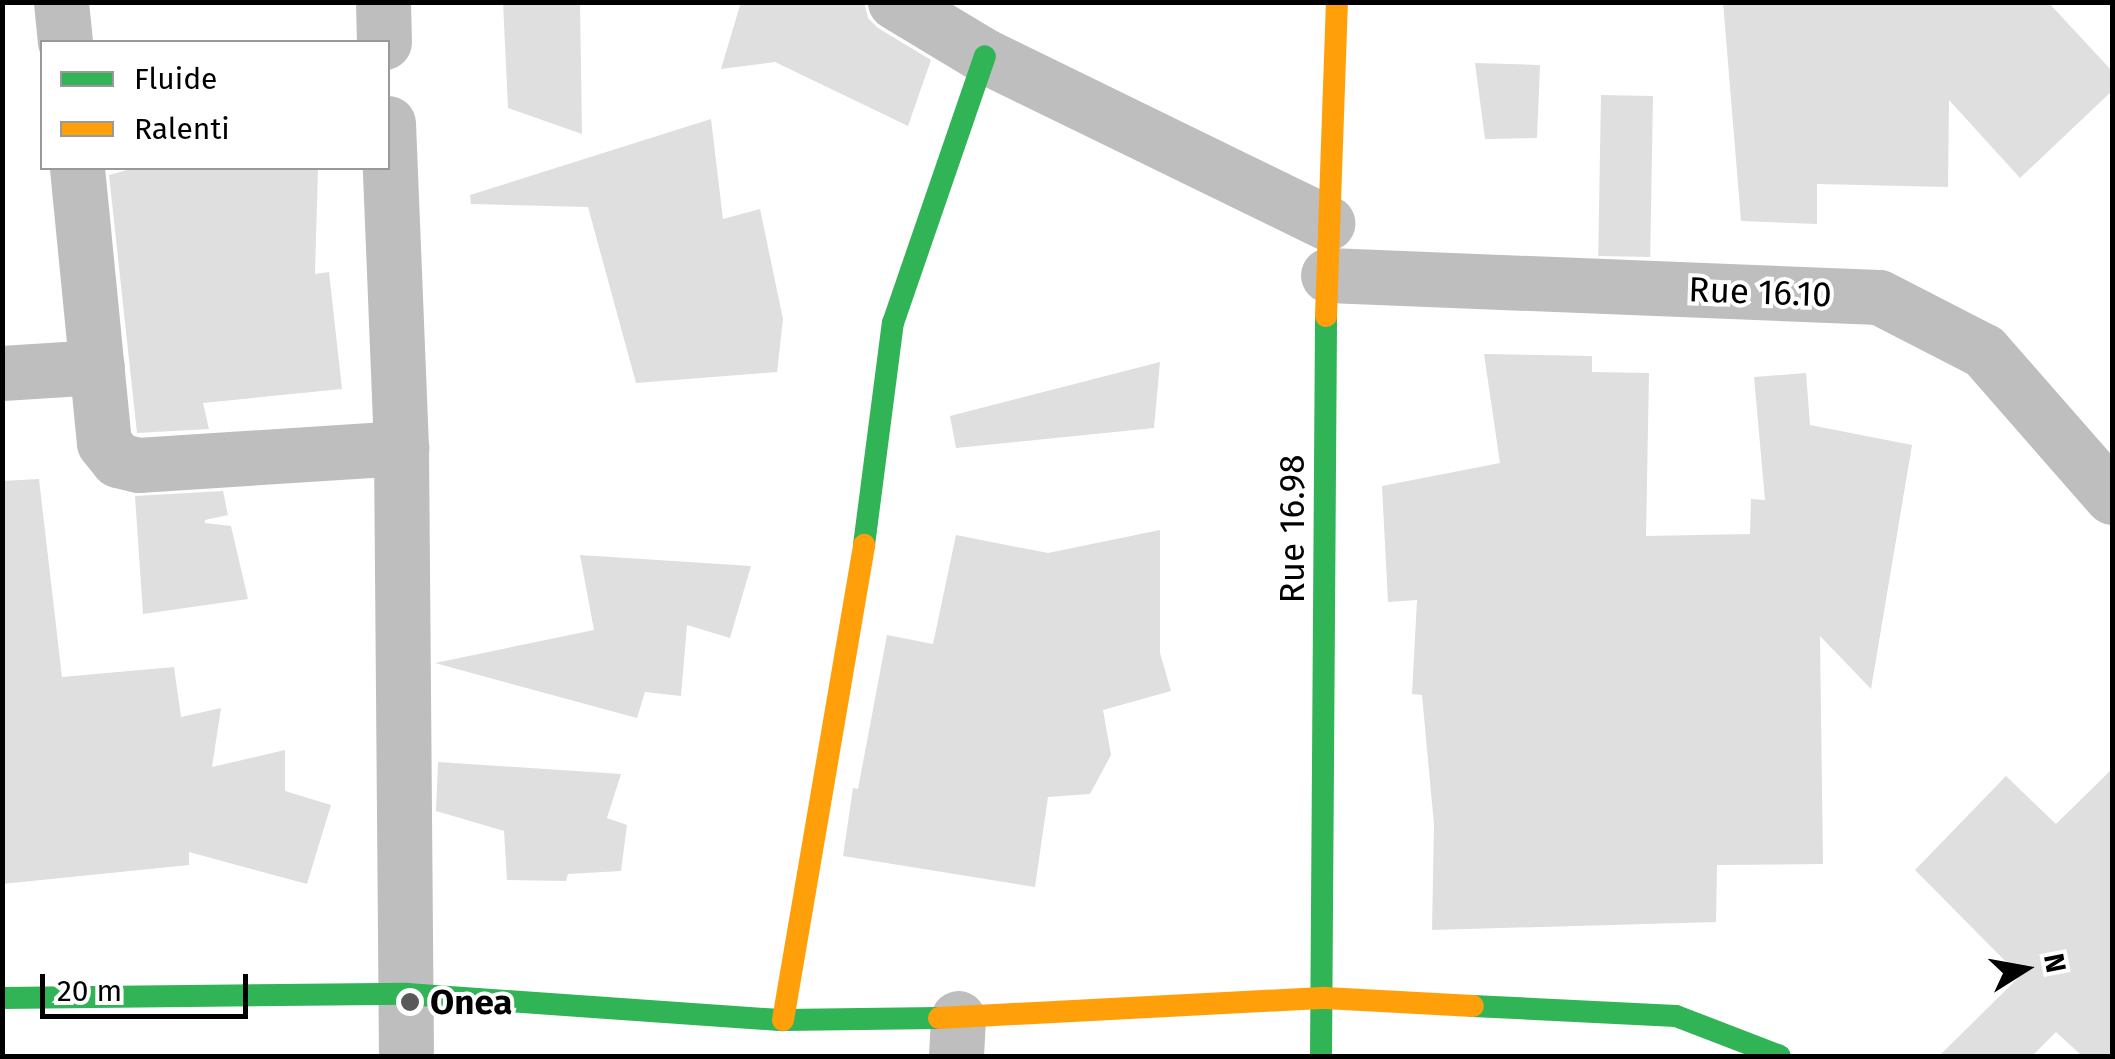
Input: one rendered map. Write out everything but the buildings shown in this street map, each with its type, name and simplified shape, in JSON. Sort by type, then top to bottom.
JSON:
[{"type":"street","points":[[61,2],[65,40]]},
{"type":"street","points":[[382,2],[384,40]]},
{"type":"street","name":"Rue 16.10","points":[[896,2],[1327,249],[1880,297],[1984,351],[2112,498]]},
{"type":"street","name":"Rue 16.98","points":[[1321,1056],[1325,998],[1327,249],[1337,2]]},
{"type":"street","points":[[783,1020],[841,662],[874,500],[893,323],[985,56]]},
{"type":"street","points":[[77,170],[104,443],[118,460],[138,465],[401,448]]},
{"type":"street","points":[[390,170],[401,448],[406,1056]]},
{"type":"street","points":[[2,373],[96,367]]},
{"type":"street","points":[[2,998],[407,994],[783,1020],[957,1037],[1325,998],[1676,1016],[1780,1056]]},
{"type":"traffic: fast","points":[[864,545],[893,323],[985,56]]},
{"type":"traffic: fast","points":[[1321,1056],[1326,316]]},
{"type":"traffic: fast","points":[[2,998],[407,994],[783,1020],[939,1018]]},
{"type":"traffic: fast","points":[[1473,1006],[1676,1016],[1780,1056]]},
{"type":"traffic: slow","points":[[1326,316],[1337,2]]},
{"type":"traffic: slow","points":[[783,1020],[864,545]]},
{"type":"traffic: slow","points":[[939,1018],[1325,998],[1473,1006]]},
{"type":"place","name":"Onea","points":[[410,1002]]}]
